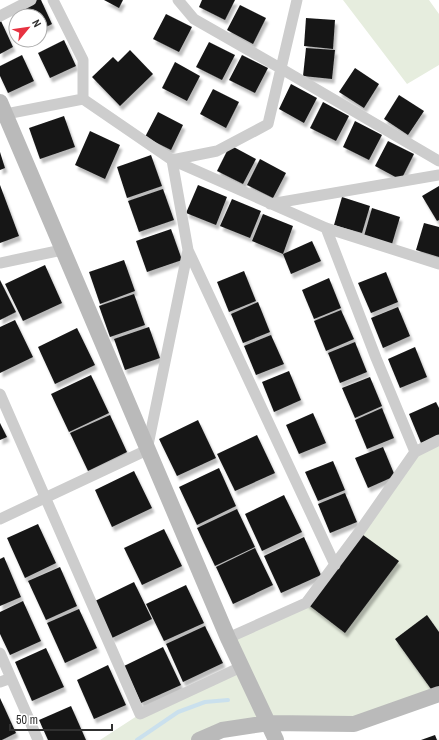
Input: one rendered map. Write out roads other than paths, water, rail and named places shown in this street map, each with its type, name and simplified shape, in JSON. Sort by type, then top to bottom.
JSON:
[{"type":"main road","points":[[2,111],[228,638],[276,740]]},
{"type":"main road","points":[[199,740],[222,730],[269,723],[354,724],[439,694]]},
{"type":"street","points":[[0,16],[31,0]]},
{"type":"street","points":[[53,0],[83,60],[83,99]]},
{"type":"street","points":[[178,0],[194,19],[439,162]]},
{"type":"street","points":[[172,160],[217,151],[268,124],[297,0]]},
{"type":"street","points":[[2,111],[83,99],[172,160],[326,228],[439,264]]},
{"type":"street","points":[[172,160],[188,250],[335,565]]},
{"type":"street","points":[[270,204],[439,175]]},
{"type":"street","points":[[326,228],[376,358],[415,452]]},
{"type":"street","points":[[0,263],[62,250]]},
{"type":"street","points":[[0,519],[147,450],[188,250]]},
{"type":"street","points":[[0,394],[44,498],[140,714],[241,667]]},
{"type":"street","points":[[228,638],[306,603],[359,532],[415,452],[439,440]]},
{"type":"street","points":[[0,653],[38,740]]},
{"type":"street","points":[[0,682],[11,678]]},
{"type":"waterway","points":[[137,740],[178,712],[205,702],[228,700]]}]
